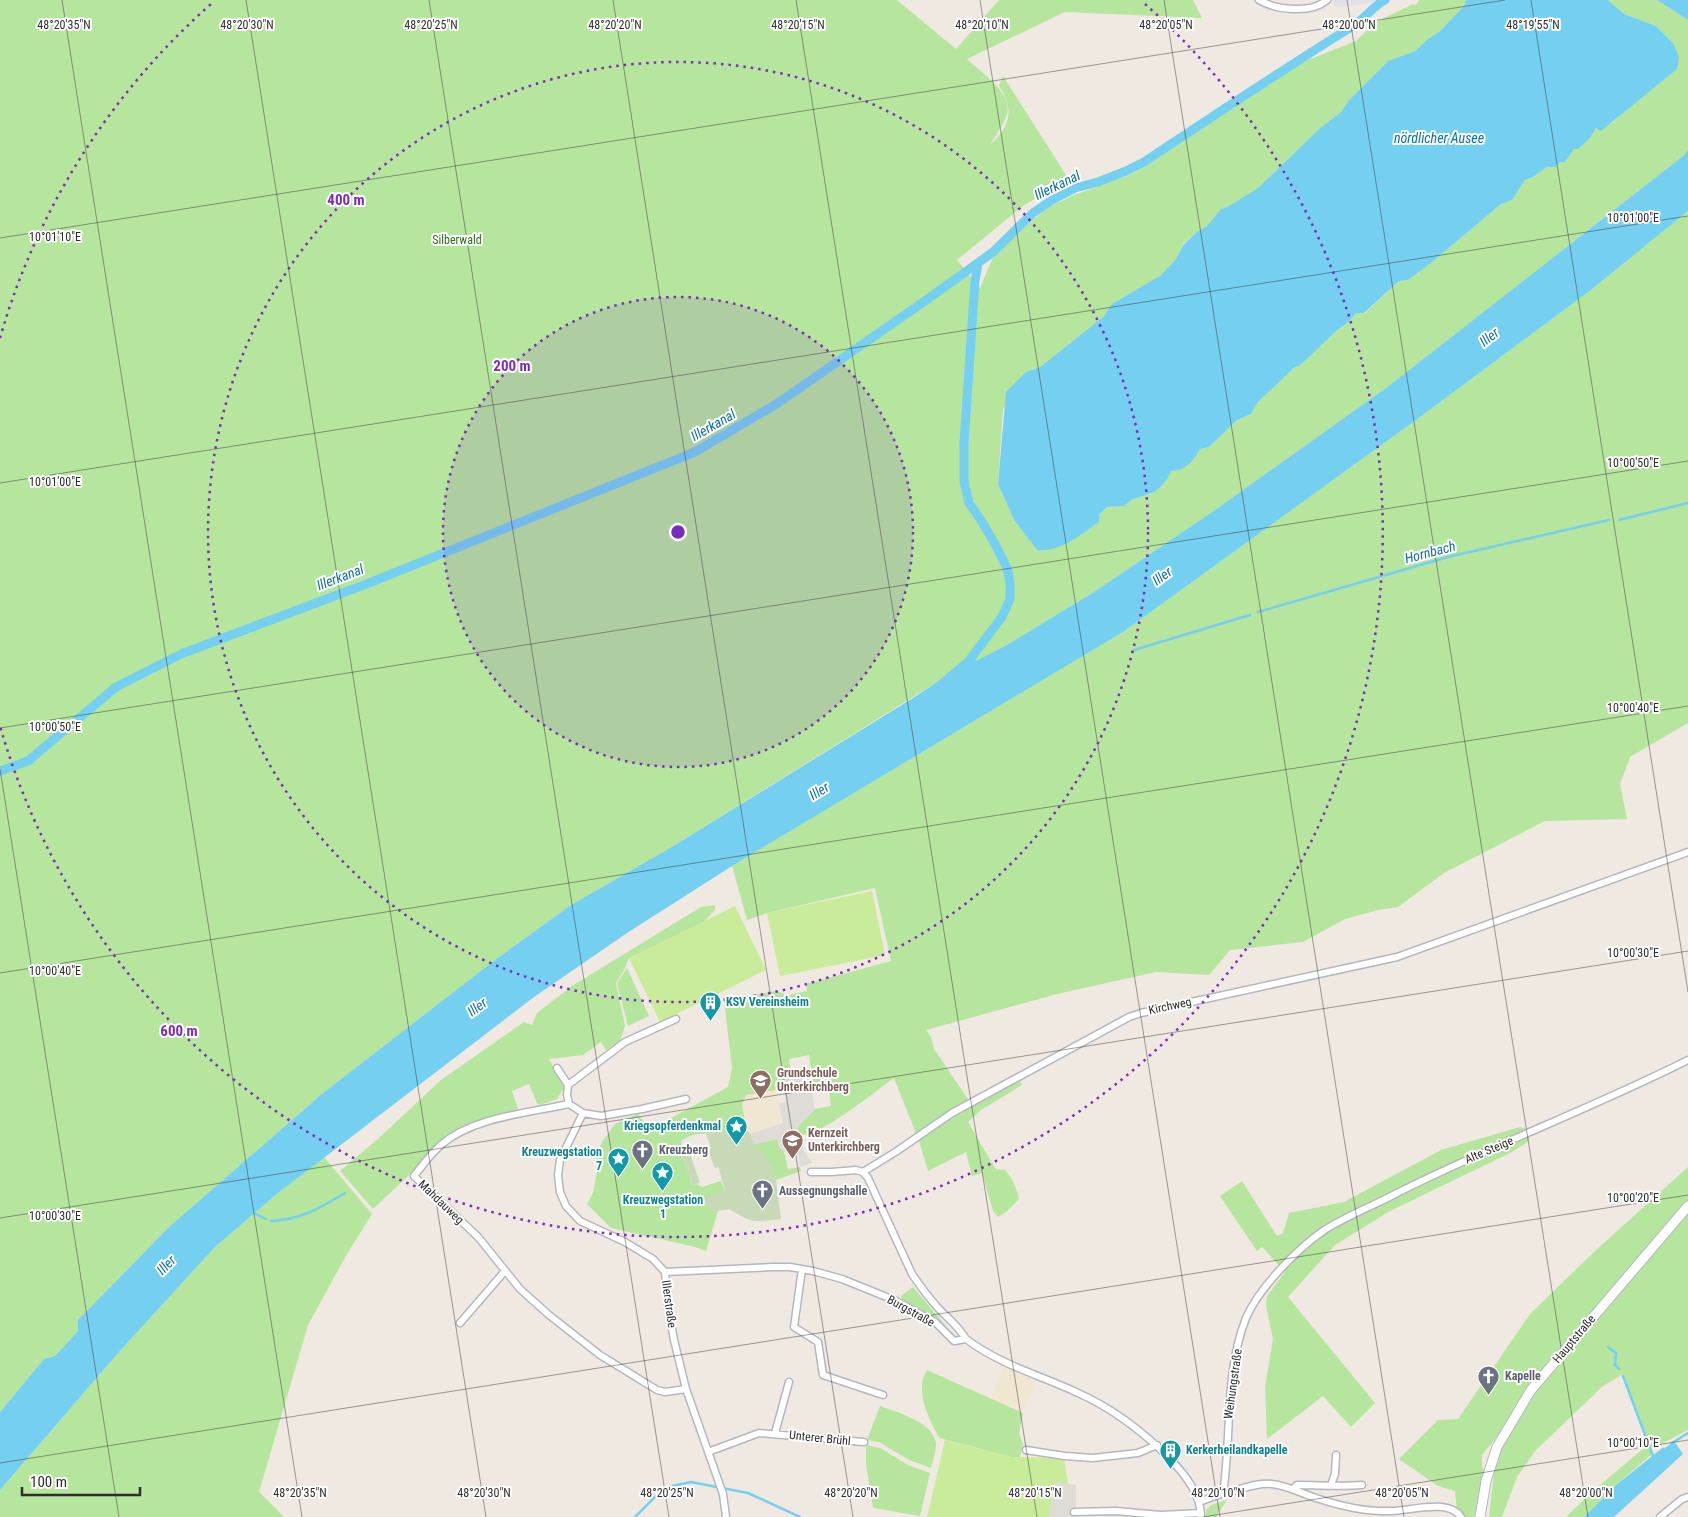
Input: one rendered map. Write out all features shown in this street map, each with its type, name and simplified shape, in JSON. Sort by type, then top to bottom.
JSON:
[{"type":"main road","name":"Hauptstraße","points":[[1480,1517],[1486,1481],[1497,1447],[1531,1390],[1688,1206]]},
{"type":"street","points":[[1259,0],[1271,6],[1291,9],[1312,7],[1327,0]]},
{"type":"street","name":"Kirchweg","points":[[863,1172],[909,1144],[952,1113],[1129,1017],[1148,1011],[1396,957],[1688,852]]},
{"type":"street","points":[[568,1085],[625,1042],[676,1019]]},
{"type":"street","name":"Alte Steige","points":[[1296,1253],[1324,1230],[1452,1166],[1620,1093],[1688,1060]]},
{"type":"street","points":[[557,1068],[568,1085],[567,1096],[569,1104],[583,1113],[601,1116],[686,1099]]},
{"type":"street","name":"Mahdauweg","points":[[569,1104],[487,1121],[459,1132],[441,1144],[414,1176],[478,1237],[520,1289],[549,1315],[600,1355],[657,1390],[665,1392],[686,1389]]},
{"type":"street","name":"Illerstraße","points":[[583,1113],[560,1160],[558,1175],[560,1192],[566,1206],[580,1220],[625,1242],[653,1259],[664,1272],[668,1307],[686,1389],[722,1494],[726,1517]]},
{"type":"street","points":[[811,1172],[856,1170],[863,1172],[868,1178],[912,1274],[920,1287],[962,1331],[966,1339]]},
{"type":"street","name":"Weihungstraße","points":[[1223,1493],[1232,1378],[1246,1321],[1260,1295],[1296,1253]]},
{"type":"street","name":"Burgstraße","points":[[664,1272],[759,1267],[802,1270],[842,1279],[894,1300],[935,1322],[954,1341],[966,1339],[995,1358],[1078,1393],[1124,1418],[1157,1445],[1188,1481],[1199,1502]]},
{"type":"street","points":[[802,1270],[794,1327],[818,1342],[823,1375],[883,1395]]},
{"type":"street","points":[[460,1323],[505,1271]]},
{"type":"street","name":"Unterer Brühl","points":[[775,1433],[789,1382]]},
{"type":"street","name":"Unterer Brühl","points":[[708,1452],[759,1432],[864,1442]]},
{"type":"street","points":[[1026,1450],[1093,1458],[1138,1453],[1157,1445]]},
{"type":"street","points":[[1331,1484],[1335,1474],[1336,1455]]},
{"type":"street","points":[[1074,1512],[1116,1511],[1160,1515],[1201,1515],[1199,1502],[1223,1493],[1258,1484],[1270,1483],[1294,1488],[1314,1497],[1354,1508],[1391,1511],[1426,1507],[1447,1508],[1458,1513],[1461,1517]]},
{"type":"street","points":[[1294,1488],[1298,1485],[1331,1484],[1346,1487],[1362,1485]]},
{"type":"street","points":[[1660,1517],[1682,1499],[1688,1497]]},
{"type":"shaded area","points":[[1332,0],[1391,0],[1335,7]]},
{"type":"shaded area","name":"Grundschule Unterkirchberg","points":[[772,1064],[783,1124],[749,1134],[746,1128],[742,1104],[758,1070]]},
{"type":"shaded area","points":[[812,1076],[813,1084],[811,1085],[815,1109],[798,1126],[799,1133],[802,1135],[800,1138],[803,1149],[812,1163],[800,1167],[797,1150],[784,1152],[779,1147],[777,1139],[755,1144],[749,1134],[783,1123],[779,1103],[786,1102],[782,1081]]},
{"type":"shaded area","points":[[1004,1366],[1037,1380],[1023,1413],[990,1399]]},
{"type":"shaded area","points":[[1054,1482],[1076,1485],[1076,1517],[1049,1517]]},
{"type":"green space","name":"Silberwald","points":[[0,0],[897,0],[956,49],[999,0],[1193,0],[1202,18],[1065,12],[967,59],[994,83],[1007,104],[1004,94],[999,86],[1003,76],[1068,178],[1023,206],[957,260],[980,288],[993,257],[1035,218],[1051,206],[1074,195],[1127,176],[1146,166],[1298,64],[1356,41],[1376,22],[1413,4],[1416,5],[1419,0],[1466,0],[1464,6],[1440,31],[1415,51],[1388,61],[1349,100],[1341,112],[1319,129],[1258,188],[1221,209],[1207,226],[1183,244],[1176,259],[1161,275],[1112,304],[1103,317],[1040,367],[1026,372],[1003,409],[998,484],[1014,520],[1037,550],[1074,539],[1099,522],[1099,515],[1107,507],[1124,506],[1132,499],[1149,494],[1160,488],[1171,470],[1192,461],[1200,449],[1209,447],[1237,420],[1251,414],[1257,403],[1295,367],[1299,366],[1332,335],[1348,323],[1356,313],[1365,313],[1399,281],[1432,262],[1501,204],[1512,200],[1525,180],[1547,167],[1556,167],[1560,162],[1565,162],[1574,149],[1590,138],[1596,128],[1612,123],[1630,105],[1673,43],[1656,26],[1624,14],[1608,0],[1657,0],[1688,20],[1688,150],[1683,156],[1386,388],[1215,510],[1094,592],[1007,645],[937,682],[670,848],[571,905],[495,960],[323,1093],[169,1227],[78,1320],[78,1331],[55,1356],[44,1359],[0,1412]],"holes":[[[1008,108],[1006,124],[990,145],[1007,114]]]},
{"type":"green space","points":[[1688,211],[1688,723],[1630,757],[1620,784],[1627,819],[1545,821],[1444,873],[1398,907],[1345,919],[1303,942],[1230,950],[1209,975],[1156,972],[1057,994],[926,1030],[931,1037],[934,1049],[968,1099],[917,1136],[894,1078],[831,1123],[807,1134],[799,1134],[798,1126],[815,1109],[831,1106],[828,1083],[813,1084],[809,1055],[789,1059],[792,1079],[775,1082],[776,1090],[746,1095],[742,1104],[746,1128],[692,1135],[682,1140],[680,1147],[692,1185],[697,1184],[702,1187],[721,1181],[725,1191],[710,1209],[718,1211],[706,1251],[611,1228],[587,1204],[593,1193],[597,1172],[596,1156],[602,1142],[615,1124],[638,1114],[647,1126],[662,1123],[728,1087],[732,1068],[724,1000],[776,991],[788,995],[807,991],[806,984],[891,961],[875,888],[767,913],[747,920],[732,866],[1123,632],[1416,420],[1591,290]]},
{"type":"green space","points":[[872,891],[885,955],[780,976],[767,913]]},
{"type":"green space","points":[[715,905],[715,910],[704,922],[629,958],[616,983],[625,1026],[620,1041],[606,1050],[601,1042],[583,1055],[549,1059],[564,1087],[557,1099],[540,1105],[537,1103],[529,1084],[512,1091],[519,1112],[475,1122],[451,1133],[437,1144],[408,1176],[373,1209],[340,1171],[379,1138],[441,1080],[524,1022],[532,1025],[537,1013],[572,986],[701,907]]},
{"type":"green space","points":[[735,906],[766,970],[660,1022],[629,958]]},
{"type":"green space","points":[[627,968],[649,1016],[628,1026],[617,983]]},
{"type":"green space","points":[[1019,1080],[1022,1085],[981,1110],[968,1122],[996,1169],[1005,1170],[1017,1191],[1019,1199],[998,1217],[993,1211],[982,1173],[972,1176],[966,1152],[928,1171],[919,1141],[954,1116]]},
{"type":"green space","points":[[1520,1127],[1529,1130],[1529,1141],[1512,1152],[1390,1211],[1335,1245],[1288,1297],[1375,1403],[1351,1427],[1323,1396],[1267,1439],[1265,1386],[1273,1339],[1266,1305],[1267,1296],[1285,1272],[1262,1247],[1257,1251],[1220,1196],[1242,1181],[1277,1236],[1283,1233],[1289,1213],[1344,1202],[1441,1150]]},
{"type":"green space","points":[[746,1128],[770,1166],[776,1180],[781,1219],[749,1220],[729,1209],[718,1211],[710,1209],[702,1198],[725,1190],[718,1166],[715,1169],[708,1150],[711,1149],[706,1133]]},
{"type":"green space","points":[[777,1139],[779,1147],[784,1152],[788,1169],[800,1167],[801,1171],[776,1180],[770,1166],[755,1144]]},
{"type":"green space","points":[[687,1145],[700,1183],[692,1185],[680,1147]]},
{"type":"green space","points":[[324,1157],[372,1214],[347,1254],[308,1325],[259,1492],[284,1517],[0,1517],[0,1490],[119,1352],[215,1247],[278,1193]]},
{"type":"green space","points":[[1688,1167],[1688,1430],[1657,1446],[1649,1444],[1623,1374],[1603,1386],[1535,1451],[1517,1477],[1502,1517],[1489,1517],[1498,1435],[1482,1455],[1484,1475],[1474,1517],[1461,1517],[1457,1511],[1455,1491],[1438,1486],[1399,1459],[1438,1420],[1458,1419],[1530,1314],[1594,1252]]},
{"type":"green space","points":[[913,1287],[950,1331],[948,1332],[943,1324],[902,1301],[901,1296]]},
{"type":"green space","points":[[927,1370],[1023,1413],[1019,1433],[1023,1444],[1020,1457],[1011,1457],[939,1438],[927,1413],[923,1399],[922,1383]]},
{"type":"green space","points":[[880,1406],[914,1419],[929,1430],[936,1444],[931,1468],[909,1460],[879,1442],[867,1440]]},
{"type":"green space","points":[[945,1440],[1011,1457],[1064,1458],[1072,1509],[1071,1517],[927,1517]]},
{"type":"green space","points":[[1649,1444],[1652,1454],[1618,1483],[1584,1517],[1566,1517],[1595,1489]]},
{"type":"green space","points":[[866,1445],[880,1448],[908,1465],[930,1473],[920,1516],[873,1508],[866,1464]]},
{"type":"green space","points":[[1227,1500],[1216,1517],[1206,1517],[1206,1510],[1211,1505]]},
{"type":"water","name":"nördlicher Ausee","points":[[1466,0],[1608,0],[1624,14],[1656,26],[1673,43],[1679,57],[1677,69],[1601,131],[1596,128],[1590,138],[1578,149],[1574,149],[1565,162],[1560,162],[1556,167],[1547,167],[1525,180],[1512,200],[1501,204],[1408,280],[1399,281],[1364,313],[1356,313],[1257,403],[1251,414],[1237,420],[1209,447],[1200,449],[1192,461],[1185,467],[1171,471],[1160,488],[1133,499],[1125,506],[1107,507],[1099,515],[1099,522],[1077,537],[1054,548],[1037,550],[1014,520],[998,484],[1006,392],[1026,372],[1040,367],[1103,317],[1112,304],[1161,275],[1176,259],[1183,245],[1198,231],[1207,226],[1221,209],[1258,188],[1319,129],[1341,112],[1349,100],[1388,61],[1415,51],[1440,31],[1464,6]]},
{"type":"water","points":[[1657,0],[1688,0],[1688,20]]},
{"type":"water","name":"Iller","points":[[1688,150],[1688,211],[1591,290],[1416,420],[1123,632],[732,866],[627,933],[534,997],[278,1193],[215,1247],[119,1352],[0,1490],[0,1412],[44,1359],[55,1356],[78,1331],[78,1320],[169,1227],[323,1093],[495,960],[571,905],[670,848],[913,698],[937,682],[968,656],[976,661],[1007,645],[1094,592],[1215,510],[1386,388],[1683,156]]},
{"type":"water","points":[[1674,1441],[1683,1454],[1614,1517],[1587,1517],[1618,1485]]},
{"type":"waterway","name":"Illerkanal","points":[[0,771],[28,761],[116,687],[181,654],[369,583],[695,452],[778,403],[932,296],[993,252],[1033,213],[1052,200],[1075,188],[1098,182],[1144,162],[1357,23],[1385,0]]},
{"type":"waterway","points":[[971,668],[971,658],[1002,617],[1010,599],[1010,582],[1007,568],[981,520],[969,503],[964,482],[964,443],[975,281],[978,263]]},
{"type":"waterway","name":"Hornbach","points":[[1619,520],[1688,503]]},
{"type":"waterway","name":"Hornbach","points":[[1258,612],[1448,557],[1609,520]]},
{"type":"waterway","name":"Hornbach","points":[[1134,650],[1250,615]]},
{"type":"waterway","points":[[271,1221],[301,1216],[345,1193]]},
{"type":"waterway","points":[[254,1213],[266,1219]]},
{"type":"waterway","points":[[1608,1347],[1616,1353],[1615,1365],[1619,1369]]},
{"type":"waterway","points":[[1623,1376],[1653,1456]]},
{"type":"waterway","points":[[1672,1443],[1688,1433]]},
{"type":"waterway","points":[[1586,1517],[1618,1485],[1663,1449]]},
{"type":"waterway","points":[[635,1517],[656,1496],[672,1486],[691,1482],[748,1493],[800,1517]]},
{"type":"place","name":"KSV Vereinsheim","points":[[710,1021]]},
{"type":"place","name":"Grundschule Unterkirchberg","points":[[761,1099]]},
{"type":"place","name":"Kriegsopferdenkmal","points":[[737,1145]]},
{"type":"place","name":"Kernzeit Unterkirchberg","points":[[792,1159]]},
{"type":"place","name":"Kreuzberg","points":[[643,1169]]},
{"type":"place","name":"Kreuzwegstation 7","points":[[618,1178]]},
{"type":"place","name":"Kreuzwegstation 1","points":[[663,1192]]},
{"type":"place","name":"Aussegnungshalle","points":[[763,1210]]},
{"type":"place","name":"Kapelle","points":[[1489,1395]]},
{"type":"place","name":"Kerkerheilandkapelle","points":[[1170,1469]]}]
